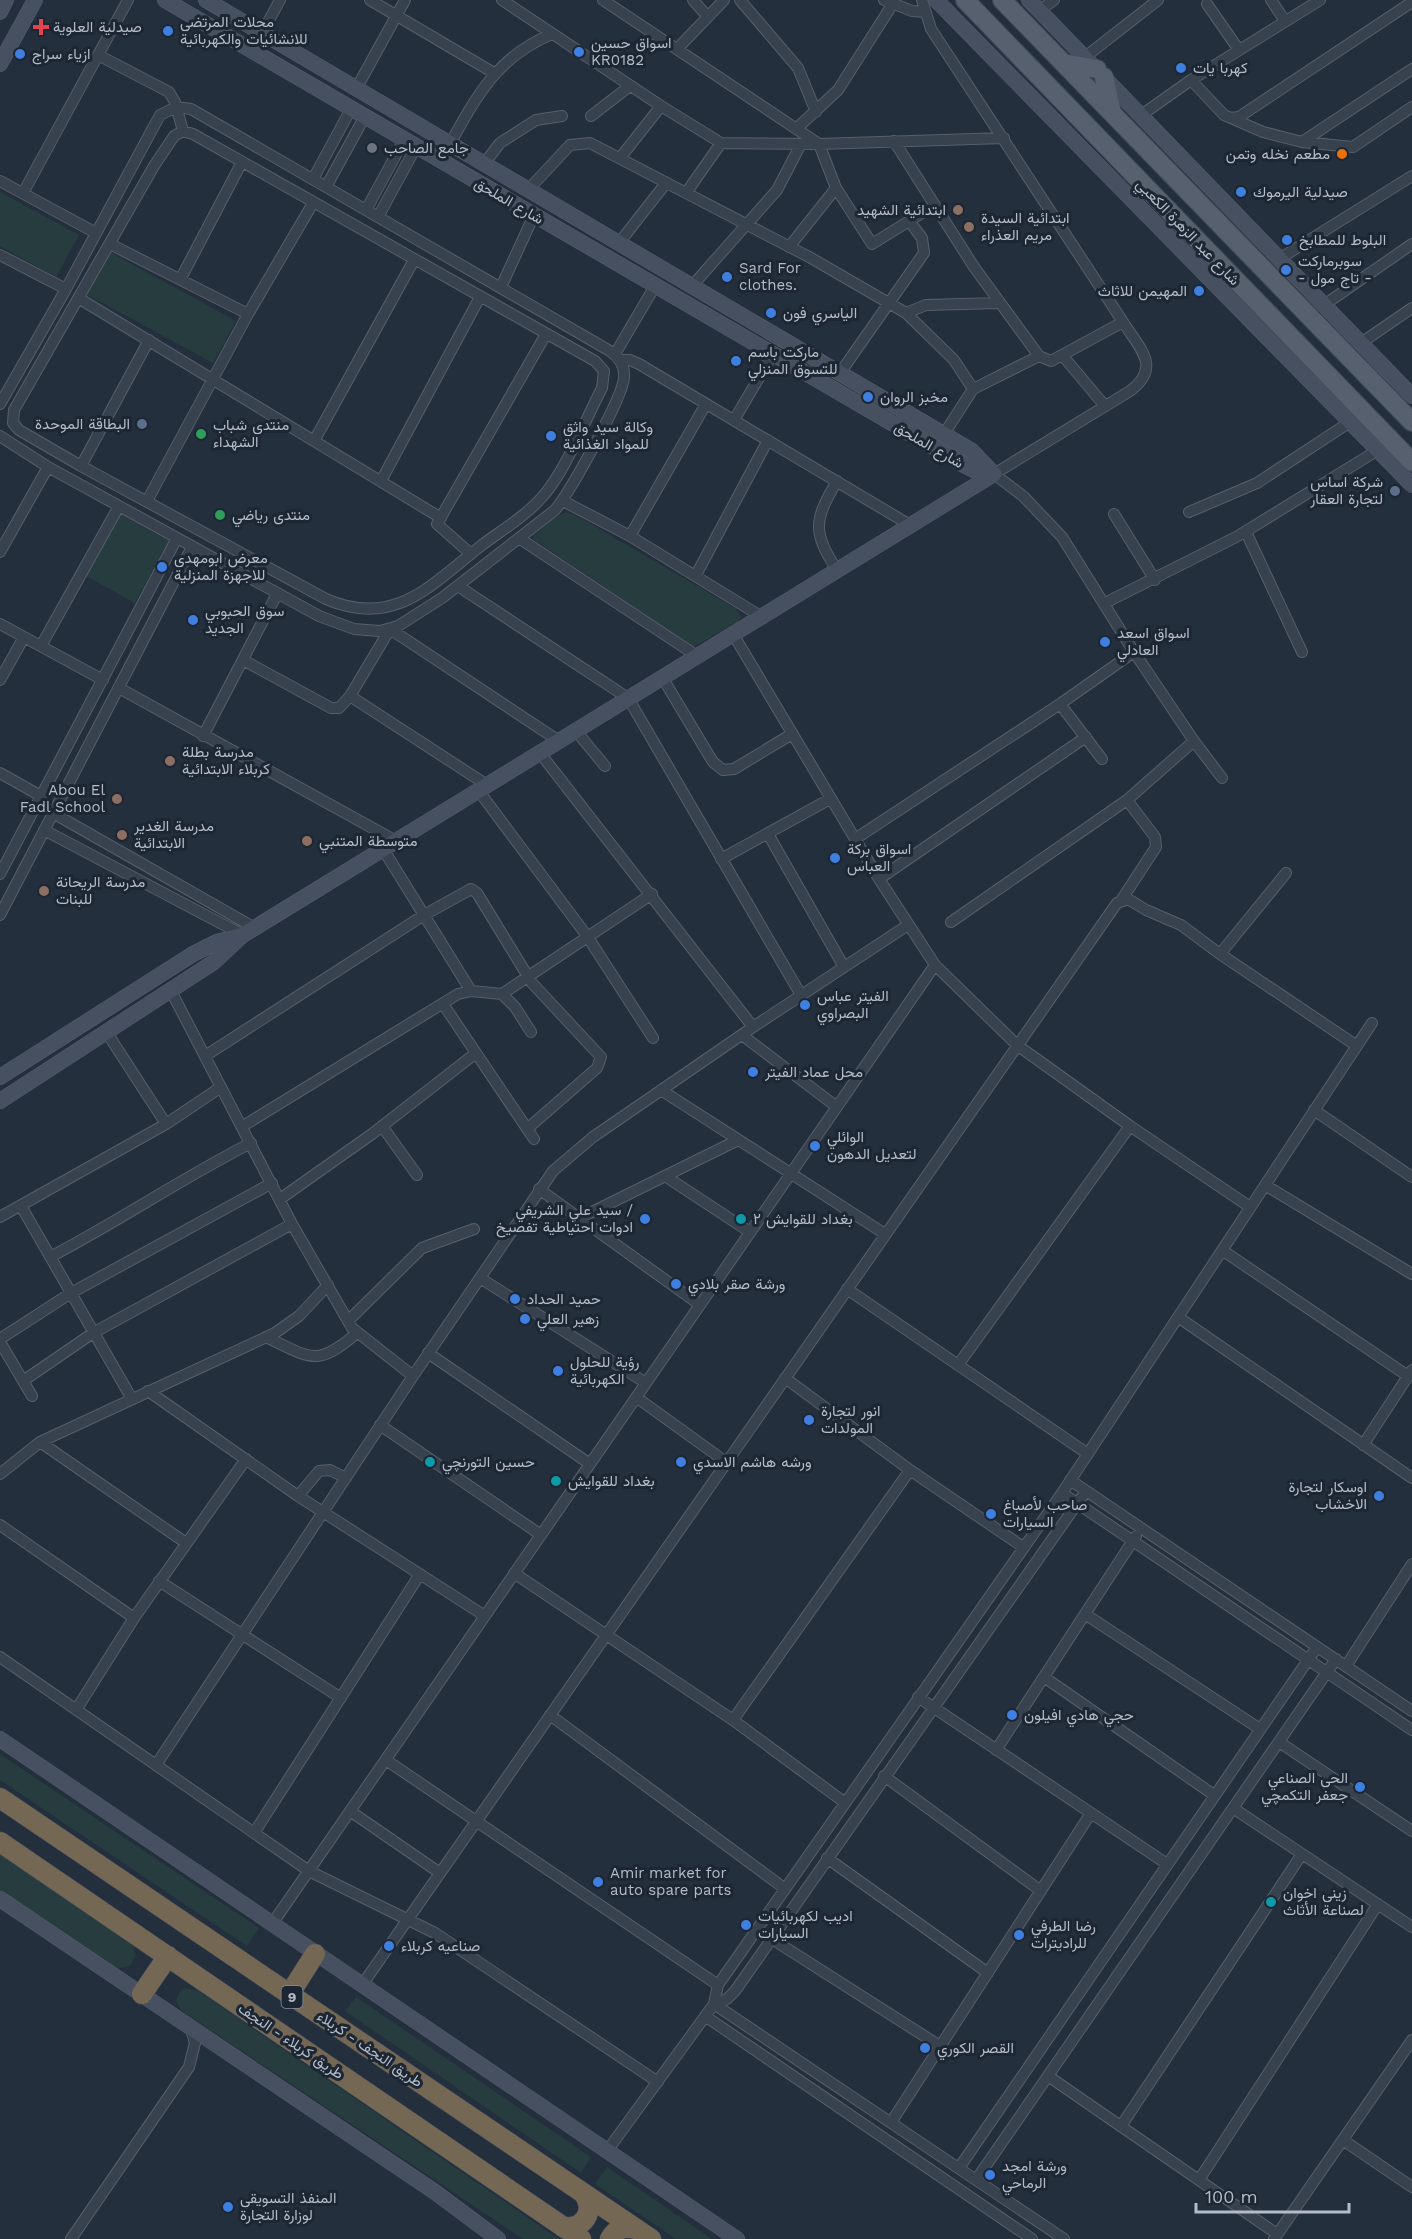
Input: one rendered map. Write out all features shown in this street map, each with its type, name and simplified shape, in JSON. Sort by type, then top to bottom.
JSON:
[{"type":"highway","name":"طريق النجف - كربلاء","points":[[0,1798],[644,2235]]},
{"type":"highway","name":"طريق كربلاء - النجف","points":[[0,1842],[581,2239]]},
{"type":"highway","points":[[289,1995],[315,1954]]},
{"type":"highway","points":[[142,1994],[168,1956]]},
{"type":"highway","points":[[563,2227],[573,2227],[586,2219],[589,2209],[584,2194]]},
{"type":"highway","points":[[610,2239],[619,2229],[628,2228],[644,2235]]},
{"type":"main road","name":"شارع عبد الزهرة الكعبي","points":[[965,0],[1412,462]]},
{"type":"main road","name":"شارع عبد الزهرة الكعبي","points":[[1002,0],[1412,422]]},
{"type":"main road","points":[[1064,63],[1095,67],[1112,113]]},
{"type":"main road","points":[[1258,304],[1274,302],[1283,289]]},
{"type":"main road","points":[[1298,345],[1303,331],[1317,324]]},
{"type":"street","points":[[0,12],[6,0]]},
{"type":"street","points":[[0,64],[34,0]]},
{"type":"street","points":[[23,194],[128,0]]},
{"type":"street","name":"شارع الملحق","points":[[165,0],[968,468],[994,474]]},
{"type":"street","name":"شارع الملحق","points":[[206,0],[979,455],[994,474]]},
{"type":"street","points":[[261,33],[280,0]]},
{"type":"street","points":[[370,0],[494,73]]},
{"type":"street","points":[[357,89],[405,0]]},
{"type":"street","points":[[501,0],[720,143],[819,144],[1004,138]]},
{"type":"street","points":[[603,0],[819,144],[836,188],[872,244],[935,206]]},
{"type":"street","points":[[693,0],[707,16]]},
{"type":"street","points":[[677,49],[724,0]]},
{"type":"street","points":[[741,0],[798,68],[816,112]]},
{"type":"street","points":[[0,1101],[214,962],[249,932],[1105,406],[1142,381],[1148,367],[1146,359],[931,29],[922,0]]},
{"type":"street","points":[[936,0],[1412,485]]},
{"type":"street","points":[[1034,5],[1054,0]]},
{"type":"street","points":[[1095,67],[1158,0]]},
{"type":"street","points":[[1270,0],[1285,21]]},
{"type":"street","points":[[1140,117],[1191,80],[1320,0]]},
{"type":"street","points":[[796,129],[838,90],[888,2],[925,12]]},
{"type":"street","points":[[1231,118],[1239,117],[1412,2]]},
{"type":"street","points":[[1207,4],[1239,50]]},
{"type":"street","points":[[1034,5],[1412,396]]},
{"type":"street","points":[[450,144],[480,91],[494,73],[532,42],[552,34]]},
{"type":"street","points":[[98,55],[169,92],[183,131],[546,334],[601,366],[604,371],[605,382],[543,496],[410,600],[382,609],[368,609],[346,606],[326,599],[81,466],[19,430],[13,423],[14,410],[110,244],[169,143],[176,134],[183,131]]},
{"type":"street","points":[[1302,142],[1412,69]]},
{"type":"street","points":[[1191,80],[1224,115],[1263,132],[1302,142],[1353,147],[1412,107]]},
{"type":"street","points":[[591,116],[630,86]]},
{"type":"street","points":[[620,158],[661,106]]},
{"type":"street","points":[[0,404],[66,289],[160,115],[176,107],[191,109],[449,257],[617,357],[635,361],[910,525]]},
{"type":"street","points":[[313,179],[358,112]]},
{"type":"street","points":[[326,187],[358,112]]},
{"type":"street","points":[[464,174],[485,164],[500,143],[536,120],[562,116]]},
{"type":"street","points":[[894,141],[998,303],[1039,356],[1051,361],[1124,322]]},
{"type":"street","points":[[366,210],[410,143]]},
{"type":"street","points":[[378,217],[410,143]]},
{"type":"street","points":[[528,190],[570,145],[590,143],[747,224],[906,313],[954,360],[973,389]]},
{"type":"street","points":[[686,193],[720,143]]},
{"type":"street","points":[[692,286],[777,190],[801,144]]},
{"type":"street","points":[[181,278],[242,162]]},
{"type":"street","points":[[485,164],[490,178],[488,189]]},
{"type":"street","points":[[1279,259],[1412,176]]},
{"type":"street","points":[[0,181],[96,233]]},
{"type":"street","points":[[619,243],[666,183]]},
{"type":"street","points":[[789,247],[836,188]]},
{"type":"street","points":[[147,501],[248,314],[313,203]]},
{"type":"street","points":[[501,288],[534,215]]},
{"type":"street","points":[[840,373],[924,253],[922,238],[909,221]]},
{"type":"street","points":[[110,244],[248,314]]},
{"type":"street","points":[[1324,305],[1412,244]]},
{"type":"street","points":[[0,255],[66,289]]},
{"type":"street","points":[[440,274],[449,257]]},
{"type":"street","points":[[314,441],[414,260]]},
{"type":"street","points":[[617,357],[655,286]]},
{"type":"street","points":[[381,481],[480,297]]},
{"type":"street","points":[[80,299],[441,518]]},
{"type":"street","points":[[906,313],[926,305],[998,303]]},
{"type":"street","points":[[1361,343],[1412,308]]},
{"type":"street","points":[[471,554],[436,524],[546,334]]},
{"type":"street","points":[[81,466],[149,340]]},
{"type":"street","points":[[734,420],[773,354]]},
{"type":"street","points":[[1062,355],[1105,406]]},
{"type":"street","points":[[944,434],[973,389],[1039,356]]},
{"type":"street","points":[[0,436],[48,468],[319,616],[354,629],[390,629],[423,612],[563,501],[621,392],[624,371],[617,357]]},
{"type":"street","points":[[630,536],[706,404]]},
{"type":"street","points":[[1189,512],[1257,483],[1350,422]]},
{"type":"street","points":[[0,431],[13,423]]},
{"type":"street","points":[[696,575],[768,440]]},
{"type":"street","points":[[1105,603],[1155,580],[1246,532],[1378,450]]},
{"type":"street","points":[[0,552],[48,468]]},
{"type":"street","points":[[994,474],[1023,496],[1056,530],[1105,603],[1134,652],[1222,778]]},
{"type":"street","points":[[837,481],[821,509],[817,527],[820,540],[837,570]]},
{"type":"street","points":[[563,501],[630,536],[762,617]]},
{"type":"street","points":[[41,646],[119,506]]},
{"type":"street","points":[[1114,514],[1155,580]]},
{"type":"street","points":[[1246,532],[1302,652]]},
{"type":"street","points":[[0,874],[177,538]]},
{"type":"street","points":[[519,538],[697,656]]},
{"type":"street","points":[[482,545],[495,557]]},
{"type":"street","points":[[0,915],[192,547]]},
{"type":"street","points":[[248,578],[257,562]]},
{"type":"street","points":[[458,586],[628,698],[801,994]]},
{"type":"street","points":[[203,736],[277,594]]},
{"type":"street","points":[[0,624],[102,680]]},
{"type":"street","points":[[243,660],[330,708],[343,706],[390,629]]},
{"type":"street","points":[[390,629],[559,741]]},
{"type":"street","points":[[733,634],[830,799],[908,925],[935,964],[1017,1045],[1130,1126],[1250,1207]]},
{"type":"street","points":[[0,680],[24,637]]},
{"type":"street","points":[[855,839],[1060,704],[1134,652]]},
{"type":"street","points":[[662,677],[713,762],[723,771],[734,769],[792,734]]},
{"type":"street","points":[[119,688],[390,845],[424,915],[471,992]]},
{"type":"street","points":[[350,696],[483,788],[587,936],[653,1038]]},
{"type":"street","points":[[1060,704],[1102,759]]},
{"type":"street","points":[[576,731],[605,766]]},
{"type":"street","points":[[879,879],[1086,737]]},
{"type":"street","points":[[951,922],[1127,800],[1194,741]]},
{"type":"street","points":[[540,753],[652,894],[753,1027]]},
{"type":"street","points":[[0,773],[41,796]]},
{"type":"street","points":[[721,859],[830,799]]},
{"type":"street","points":[[362,1985],[1017,1045],[1115,905],[1122,899],[1156,847],[1155,837],[1127,800]]},
{"type":"street","points":[[53,813],[249,932]]},
{"type":"street","points":[[44,830],[249,932]]},
{"type":"street","points":[[768,834],[844,967]]},
{"type":"street","points":[[1220,954],[1286,873]]},
{"type":"street","points":[[205,1056],[424,915],[464,891],[475,891],[527,976],[600,1053],[601,1061],[597,1068],[527,1129]]},
{"type":"street","points":[[243,1126],[458,994],[471,992],[502,994],[652,894]]},
{"type":"street","points":[[1122,899],[1128,899],[1146,910],[1181,925],[1220,954],[1357,1046]]},
{"type":"street","points":[[156,1766],[241,1634],[539,1189],[572,1153],[801,994],[908,925]]},
{"type":"street","points":[[0,1077],[199,951],[249,932]]},
{"type":"street","points":[[272,1924],[935,964]]},
{"type":"street","points":[[171,991],[292,1224],[348,1321],[357,1333],[413,1376]]},
{"type":"street","points":[[502,994],[515,1007],[531,1032]]},
{"type":"street","points":[[443,1004],[534,1139]]},
{"type":"street","points":[[608,2151],[714,2004],[718,1985],[784,1887],[1062,1493],[1372,1023]]},
{"type":"street","points":[[107,1033],[166,1124]]},
{"type":"street","points":[[742,1035],[837,1107]]},
{"type":"street","points":[[280,1199],[382,1126],[476,1053]]},
{"type":"street","points":[[0,1217],[166,1124],[221,1087]]},
{"type":"street","points":[[661,1090],[885,1234]]},
{"type":"street","points":[[1314,1110],[1412,1177]]},
{"type":"street","points":[[382,1126],[417,1174]]},
{"type":"street","points":[[958,1365],[1130,1126]]},
{"type":"street","points":[[580,1218],[738,1140]]},
{"type":"street","points":[[50,1257],[101,1231],[194,1172],[251,1143]]},
{"type":"street","points":[[665,1176],[750,1232]]},
{"type":"street","points":[[32,1396],[4,1358],[0,1341],[71,1293],[272,1183]]},
{"type":"street","points":[[1265,1185],[1412,1274]]},
{"type":"street","points":[[539,1189],[700,1305]]},
{"type":"street","points":[[21,1206],[132,1399]]},
{"type":"street","points":[[23,1381],[93,1333],[292,1224]]},
{"type":"street","points":[[348,1321],[422,1248],[474,1229]]},
{"type":"street","points":[[1222,1250],[1410,1373],[1363,1444]]},
{"type":"street","points":[[480,1278],[646,1383]]},
{"type":"street","points":[[0,1474],[40,1442],[266,1337],[292,1322],[328,1284]]},
{"type":"street","points":[[847,1289],[1088,1454]]},
{"type":"street","points":[[1178,1317],[1412,1479]]},
{"type":"street","points":[[266,1337],[300,1353],[320,1357],[330,1355],[357,1333]]},
{"type":"street","points":[[428,1353],[590,1464]]},
{"type":"street","points":[[785,1378],[910,1470],[1023,1547]]},
{"type":"street","points":[[148,1391],[298,1496],[485,1616]]},
{"type":"street","points":[[636,1397],[726,1462]]},
{"type":"street","points":[[380,1425],[541,1535]]},
{"type":"street","points":[[40,1442],[186,1543]]},
{"type":"street","points":[[76,1710],[159,1581],[246,1459]]},
{"type":"street","points":[[298,1496],[319,1471],[330,1470],[346,1478]]},
{"type":"street","points":[[733,1720],[910,1470]]},
{"type":"street","points":[[1070,1480],[1412,1711]]},
{"type":"street","points":[[714,2004],[732,1996],[884,1776],[1086,1491]]},
{"type":"street","points":[[1062,1493],[1412,1730]]},
{"type":"street","points":[[0,1525],[134,1618]]},
{"type":"street","points":[[996,1750],[1142,1528]]},
{"type":"street","points":[[1346,1666],[1412,1564]]},
{"type":"street","points":[[514,1573],[733,1720],[844,1802]]},
{"type":"street","points":[[254,1833],[420,1574]]},
{"type":"street","points":[[159,1581],[341,1698]]},
{"type":"street","points":[[1216,1598],[1225,1584]]},
{"type":"street","points":[[1085,1614],[1260,1729]]},
{"type":"street","points":[[959,2168],[1317,1647]]},
{"type":"street","points":[[0,1657],[309,1871],[435,1933],[658,2082]]},
{"type":"street","points":[[976,2180],[1336,1659]]},
{"type":"street","points":[[1044,1677],[1214,1795]]},
{"type":"street","points":[[918,1697],[1167,1864]]},
{"type":"street","points":[[550,1715],[784,1887]]},
{"type":"street","points":[[0,1739],[737,2239]]},
{"type":"street","points":[[1279,1742],[1412,1831]]},
{"type":"street","points":[[386,1760],[718,1985]]},
{"type":"street","points":[[884,1776],[1041,1891]]},
{"type":"street","points":[[1233,1808],[1412,1927]]},
{"type":"street","points":[[350,1811],[440,1873]]},
{"type":"street","points":[[892,2121],[1091,1813]]},
{"type":"street","points":[[1120,2126],[1302,1854]]},
{"type":"street","points":[[827,1858],[988,1973]]},
{"type":"street","points":[[0,1899],[435,2192],[481,2234],[498,2239]]},
{"type":"street","points":[[1200,2180],[1378,1904]]},
{"type":"street","points":[[772,1939],[940,2046]]},
{"type":"street","points":[[714,2004],[892,2121],[1064,2239]]},
{"type":"street","points":[[705,2016],[1032,2239]]},
{"type":"street","points":[[71,2239],[189,2067],[195,2043],[190,2026]]},
{"type":"street","points":[[1048,2076],[1200,2180],[1276,2236],[1412,2040]]},
{"type":"street","points":[[1343,2140],[1412,2187]]},
{"type":"green space","points":[[0,192],[79,235],[56,277],[0,246]]},
{"type":"green space","points":[[110,252],[236,321],[213,363],[86,294]]},
{"type":"green space","points":[[566,512],[579,517],[735,608],[741,617],[738,622],[693,647],[532,538],[551,520]]},
{"type":"green space","points":[[120,514],[169,541],[135,603],[86,576]]},
{"type":"green space","points":[[0,1754],[259,1928],[247,1946],[0,1780]]},
{"type":"green space","points":[[0,1853],[133,1944],[135,1956],[130,1966],[114,1969],[0,1893]]},
{"type":"green space","points":[[184,1988],[197,1990],[559,2239],[523,2239],[181,2010],[176,2001],[180,1991]]},
{"type":"green space","points":[[356,1997],[591,2157],[581,2173],[345,2011]]},
{"type":"green space","points":[[607,2167],[712,2239],[676,2239],[595,2184]]},
{"type":"place","name":"صيدلية العلوية","points":[[41,27]]},
{"type":"place","name":"محلات المرتضى للانشائيات والكهربائية","points":[[168,31]]},
{"type":"place","name":"اسواق حسين KR0182","points":[[579,52]]},
{"type":"place","name":"ازياء سراج","points":[[20,54]]},
{"type":"place","name":"كهربا يات","points":[[1181,68]]},
{"type":"place","name":"جامع الصاحب","points":[[372,148]]},
{"type":"place","name":"مطعم نخله وتمن","points":[[1342,154]]},
{"type":"place","name":"صيدلية اليرموك","points":[[1241,192]]},
{"type":"place","name":"ابتدائية الشهيد","points":[[958,210]]},
{"type":"place","name":"ابتدائية السيدة مريم العذراء","points":[[969,227]]},
{"type":"place","name":"البلوط للمطابخ","points":[[1287,240]]},
{"type":"place","name":"سوبرماركت - تاج مول -","points":[[1286,270]]},
{"type":"place","name":"Sard For clothes.","points":[[727,277]]},
{"type":"place","name":"المهيمن للاثاث","points":[[1199,291]]},
{"type":"place","name":"الياسري فون","points":[[771,313]]},
{"type":"place","name":"ماركت باسم للتسوق المنزلي","points":[[736,361]]},
{"type":"place","name":"مخبز الروان","points":[[868,397]]},
{"type":"place","name":"البطاقة الموحدة","points":[[142,424]]},
{"type":"place","name":"منتدى شباب الشهداء","points":[[201,434]]},
{"type":"place","name":"وكالة سيد واثق للمواد الغذائية","points":[[551,436]]},
{"type":"place","name":"شركة اساس لتجارة العقار","points":[[1395,491]]},
{"type":"place","name":"منتدى رياضي","points":[[220,515]]},
{"type":"place","name":"معرض ابومهدي للاجهزة المنزلية","points":[[162,567]]},
{"type":"place","name":"سوق الحبوبي الجديد","points":[[193,620]]},
{"type":"place","name":"اسواق اسعد العادلي","points":[[1105,642]]},
{"type":"place","name":"مدرسة بطلة كربلاء الابتدائية","points":[[170,761]]},
{"type":"place","name":"Abou El Fadl School","points":[[117,799]]},
{"type":"place","name":"مدرسة الغدير الابتدائية","points":[[122,835]]},
{"type":"place","name":"متوسطة المتنبي","points":[[307,841]]},
{"type":"place","name":"اسواق بركة العباس","points":[[835,858]]},
{"type":"place","name":"مدرسة الريحانة للبنات","points":[[44,891]]},
{"type":"place","name":"الفيتر عباس البصراوي","points":[[805,1005]]},
{"type":"place","name":"محل عماد الفيتر","points":[[753,1072]]},
{"type":"place","name":"الوائلي لتعديل الدهون","points":[[815,1146]]},
{"type":"place","name":"سيد علي الشريفي / ادوات احتياطية تفصيخ","points":[[645,1219]]},
{"type":"place","name":"بغداد للقوايش ٢","points":[[741,1219]]},
{"type":"place","name":"ورشة صقر بلادي","points":[[676,1284]]},
{"type":"place","name":"حميد الحداد","points":[[515,1299]]},
{"type":"place","name":"زهير العلي","points":[[525,1319]]},
{"type":"place","name":"رؤية للحلول الكهربائية","points":[[558,1371]]},
{"type":"place","name":"انور لتجارة المولدات","points":[[809,1420]]},
{"type":"place","name":"حسين التورنچي","points":[[430,1462]]},
{"type":"place","name":"ورشه هاشم الاسدي","points":[[681,1462]]},
{"type":"place","name":"بغداد للقوايش","points":[[556,1481]]},
{"type":"place","name":"اوسكار لتجارة الاخشاب","points":[[1379,1496]]},
{"type":"place","name":"صاحب لأصباغ السيارات","points":[[991,1514]]},
{"type":"place","name":"حجي هادي افيلون","points":[[1012,1715]]},
{"type":"place","name":"الحي الصناعي جعفر التكمچي","points":[[1360,1787]]},
{"type":"place","name":"Amir market for auto spare parts","points":[[598,1882]]},
{"type":"place","name":"زيني اخوان لصناعة الأثاث","points":[[1271,1902]]},
{"type":"place","name":"اديب لكهربائيات السيارات","points":[[746,1925]]},
{"type":"place","name":"رضا الطرفي للراديترات","points":[[1019,1935]]},
{"type":"place","name":"صناعيه كربلاء","points":[[389,1946]]},
{"type":"place","name":"القصر الكوري","points":[[925,2048]]},
{"type":"place","name":"ورشة امجد الرماحي","points":[[990,2175]]},
{"type":"place","name":"المنفذ التسويقي لوزارة التجارة","points":[[228,2207]]}]
